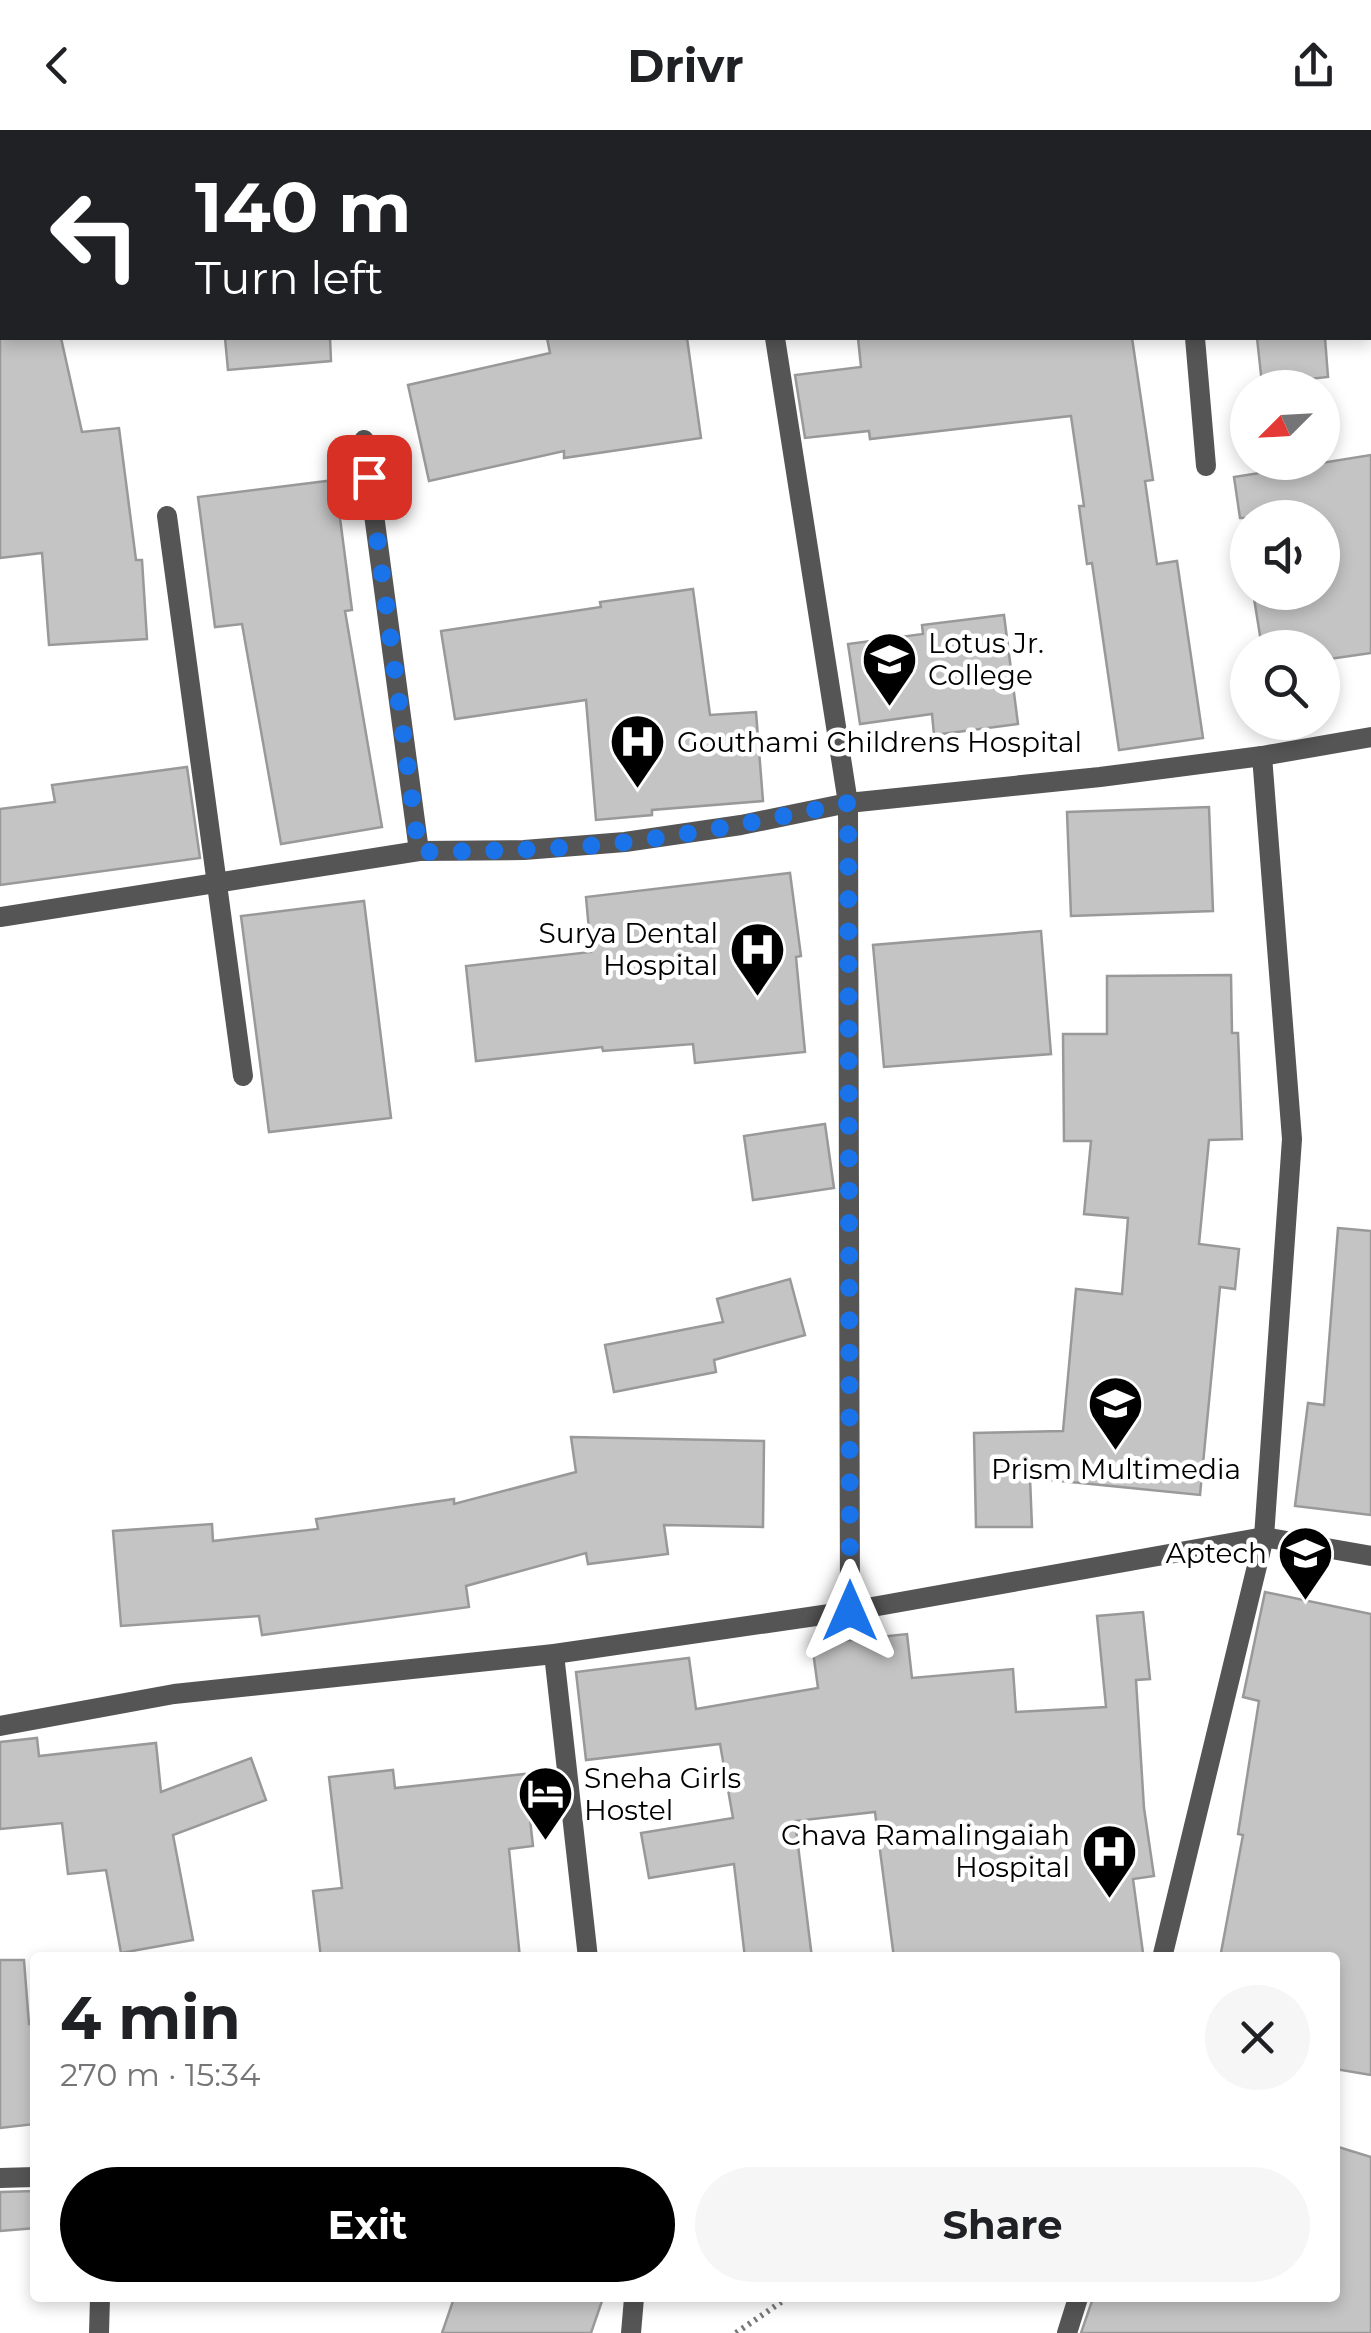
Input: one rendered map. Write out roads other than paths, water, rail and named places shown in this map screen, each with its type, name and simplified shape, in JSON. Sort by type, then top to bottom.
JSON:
[{"type":"street","points":[[775,340],[848,803],[850,1611]]},
{"type":"street","points":[[1194,340],[1206,466]]},
{"type":"street","points":[[364,440],[419,852]]},
{"type":"street","points":[[167,516],[243,1076]]},
{"type":"street","points":[[0,918],[419,852],[524,850],[625,842],[741,826],[848,803],[1100,777],[1371,737]]},
{"type":"street","points":[[1160,1952],[1264,1537],[1292,1140],[1262,756]]},
{"type":"street","points":[[0,1726],[174,1694],[554,1654],[850,1611],[1264,1537],[1371,1556]]},
{"type":"street","points":[[554,1654],[587,1952]]},
{"type":"street","points":[[0,2178],[30,2178]]},
{"type":"street","points":[[100,2302],[100,2333]]},
{"type":"street","points":[[630,2333],[634,2302]]},
{"type":"street","points":[[1066,2333],[1077,2302]]},
{"type":"place","name":"Lotus Jr. College","points":[[889,708]]},
{"type":"place","name":"Gouthami Childrens Hospital","points":[[638,791]]},
{"type":"place","name":"Surya Dental Hospital","points":[[757,998]]},
{"type":"place","name":"Prism Multimedia","points":[[1116,1452]]},
{"type":"place","name":"Aptech","points":[[1306,1602]]},
{"type":"place","name":"Sneha Girls Hostel","points":[[545,1843]]},
{"type":"place","name":"Chava Ramalingaiah Hospital","points":[[1109,1900]]}]
